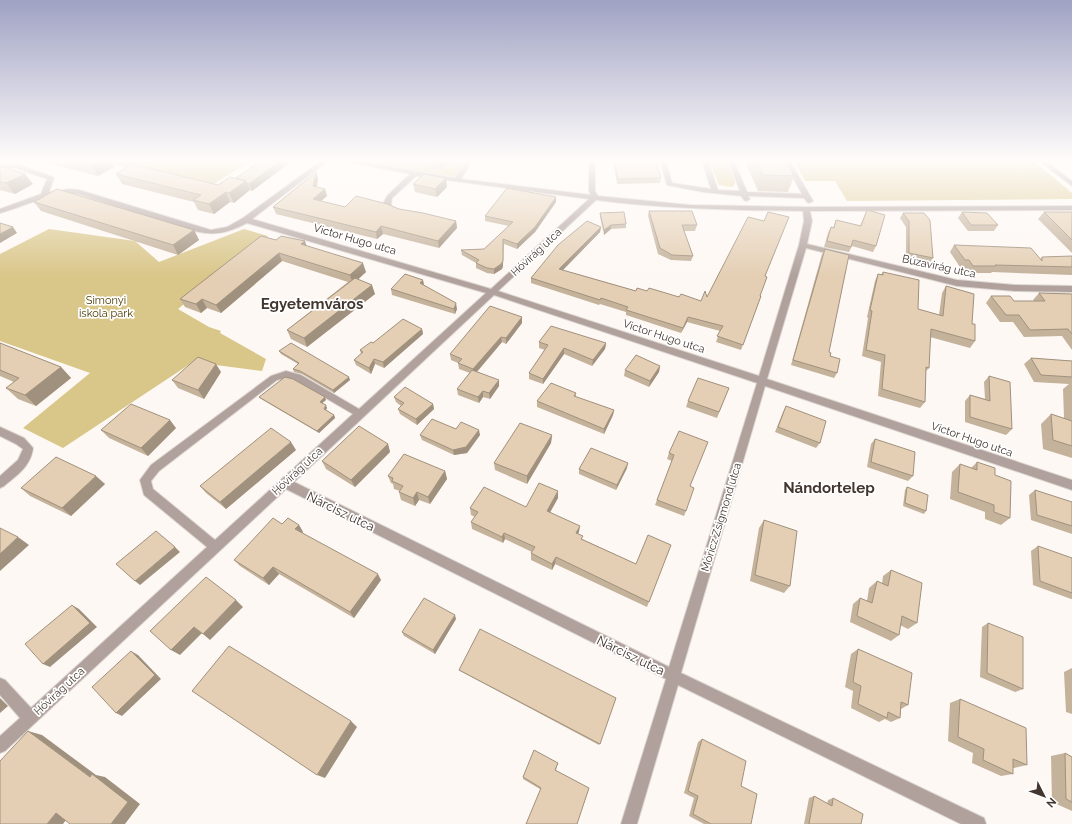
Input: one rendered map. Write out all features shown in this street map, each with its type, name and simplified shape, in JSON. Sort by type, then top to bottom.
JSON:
[{"type":"street","points":[[0,211],[32,199]]},
{"type":"street","points":[[103,199],[211,232],[229,230],[246,220],[274,199]]},
{"type":"street","points":[[388,199],[387,204],[389,208],[403,212]]},
{"type":"street","name":"Hóvirág utca","points":[[0,746],[592,199]]},
{"type":"street","points":[[612,199],[636,203],[690,207],[810,209],[1072,208]]},
{"type":"street","points":[[746,199],[750,208]]},
{"type":"street","points":[[808,199],[810,209]]},
{"type":"street","name":"Móricz Zsigmond utca","points":[[629,824],[803,245],[810,209]]},
{"type":"street","name":"Victor Hugo utca","points":[[246,220],[493,292],[762,380],[1072,485]]},
{"type":"street","name":"Búzavirág utca","points":[[803,245],[957,283],[1015,288],[1072,289]]},
{"type":"street","points":[[214,547],[148,492],[145,480],[155,468],[274,378],[286,374],[298,377],[360,414]]},
{"type":"street","points":[[0,431],[20,441],[28,448],[28,456],[24,462],[0,483]]},
{"type":"street","name":"Nárcisz utca","points":[[285,483],[674,676],[978,824]]},
{"type":"street","points":[[0,685],[30,718]]},
{"type":"green space","points":[[846,199],[1021,199],[847,201]]},
{"type":"green space","name":"Simonyi iskola park","points":[[49,229],[135,241],[159,262],[244,229],[268,236],[178,309],[209,327],[221,331],[220,333],[266,359],[262,371],[193,362],[63,448],[23,428],[90,373],[0,341],[0,254]]},
{"type":"building","points":[[39,199],[92,199],[194,230],[173,245],[34,202]]},
{"type":"building","points":[[194,199],[215,199],[209,204]]},
{"type":"building","points":[[282,199],[315,199],[345,207],[353,199],[369,199],[399,209],[456,221],[438,241],[381,226],[376,232],[273,207]]},
{"type":"building","points":[[498,199],[554,199],[535,227],[517,244],[503,239],[503,261],[494,269],[487,268],[476,263],[479,260],[461,250],[484,249],[513,222],[485,216]]},
{"type":"building","points":[[867,210],[885,215],[876,246],[853,240],[851,247],[827,241],[831,227],[834,228],[836,220],[861,226]]},
{"type":"building","points":[[649,211],[692,211],[697,225],[682,225],[693,256],[672,255],[660,248]]},
{"type":"building","points":[[624,212],[626,224],[611,225],[604,230],[600,213]]},
{"type":"building","points":[[768,212],[789,217],[765,276],[767,277],[761,296],[743,345],[717,336],[723,326],[688,317],[683,328],[626,310],[628,307],[601,298],[600,300],[531,278],[558,245],[587,221],[601,227],[559,269],[636,291],[637,288],[647,291],[649,288],[679,297],[681,294],[701,301],[705,291],[707,297],[748,217],[764,221]]},
{"type":"building","points":[[962,212],[987,213],[998,225],[971,225]]},
{"type":"building","points":[[1044,212],[1072,212],[1072,240]]},
{"type":"building","points":[[903,213],[924,213],[930,220],[933,258],[909,253],[909,221]]},
{"type":"building","points":[[0,223],[13,227],[0,234]]},
{"type":"building","points":[[261,236],[276,240],[281,236],[305,241],[301,244],[363,263],[350,275],[279,253],[216,305],[202,299],[196,304],[180,299]]},
{"type":"building","points":[[954,245],[1031,248],[1042,261],[1042,257],[1072,256],[1072,267],[995,265],[996,266],[973,266],[969,260],[965,260]]},
{"type":"building","points":[[825,249],[849,255],[829,352],[831,353],[830,356],[840,359],[837,373],[793,360]]},
{"type":"building","points":[[883,272],[919,280],[918,309],[943,316],[946,286],[974,294],[972,324],[975,324],[975,341],[931,329],[929,368],[926,367],[925,402],[882,389],[885,355],[866,350],[872,311],[870,310],[878,274],[883,275]]},
{"type":"building","points":[[405,274],[423,280],[420,283],[456,303],[454,309],[391,289]]},
{"type":"building","points":[[355,278],[372,285],[304,338],[287,330]]},
{"type":"building","points":[[1039,293],[1072,294],[1072,334],[1068,329],[1030,330],[1019,315],[1006,315],[991,296],[1010,296],[1014,301],[1045,301]]},
{"type":"building","points":[[490,306],[522,317],[506,338],[501,337],[473,369],[458,363],[462,359],[450,354]]},
{"type":"building","points":[[403,319],[422,329],[383,362],[374,359],[369,368],[354,360],[363,352],[360,350],[371,342],[373,343]]},
{"type":"building","points":[[551,326],[606,343],[593,360],[564,348],[543,379],[529,373],[548,345],[539,342]]},
{"type":"building","points":[[0,343],[61,367],[25,395],[6,388],[19,378],[0,370]]},
{"type":"building","points":[[291,343],[349,377],[333,390],[300,371],[293,369],[299,363],[279,351]]},
{"type":"building","points":[[636,355],[660,366],[650,381],[625,370]]},
{"type":"building","points":[[198,357],[216,364],[198,390],[172,380]]},
{"type":"building","points":[[1031,358],[1072,361],[1072,377],[1041,375]]},
{"type":"building","points":[[472,370],[499,380],[489,393],[483,391],[478,397],[457,389]]},
{"type":"building","points":[[989,376],[1010,382],[1012,429],[970,417],[970,395],[990,401]]},
{"type":"building","points":[[285,377],[293,379],[325,397],[320,402],[326,405],[324,409],[334,415],[317,431],[259,397]]},
{"type":"building","points":[[698,378],[729,388],[719,412],[688,401]]},
{"type":"building","points":[[551,383],[576,393],[574,396],[614,410],[604,429],[537,401]]},
{"type":"building","points":[[405,387],[433,404],[416,419],[398,409],[404,403],[394,397]]},
{"type":"building","points":[[131,404],[170,420],[141,448],[101,430]]},
{"type":"building","points":[[786,406],[826,421],[820,443],[778,427]]},
{"type":"building","points":[[1051,414],[1072,421],[1072,446],[1053,440]]},
{"type":"building","points":[[432,419],[456,429],[461,422],[479,430],[466,447],[453,450],[420,435]]},
{"type":"building","points":[[520,423],[552,435],[527,476],[494,463]]},
{"type":"building","points":[[359,426],[388,444],[351,480],[322,461]]},
{"type":"building","points":[[271,428],[291,442],[220,502],[200,486]]},
{"type":"building","points":[[679,431],[708,442],[690,486],[694,488],[686,511],[657,500],[674,455],[669,453]]},
{"type":"building","points":[[875,439],[915,452],[913,476],[871,462]]},
{"type":"building","points":[[591,448],[628,463],[617,485],[579,469]]},
{"type":"building","points":[[404,454],[445,471],[428,497],[417,492],[413,498],[399,492],[403,486],[392,481],[393,478],[388,476]]},
{"type":"building","points":[[56,457],[96,476],[62,508],[21,488]]},
{"type":"building","points":[[977,462],[995,468],[995,475],[1011,481],[1010,518],[994,512],[994,505],[958,492],[960,464],[977,470]]},
{"type":"building","points":[[539,483],[558,491],[547,511],[580,526],[576,533],[583,536],[581,539],[636,564],[648,535],[671,545],[649,602],[556,557],[552,564],[531,553],[535,547],[504,533],[502,537],[471,522],[478,512],[470,508],[484,487],[526,507]]},
{"type":"building","points":[[907,487],[928,495],[926,511],[905,503]]},
{"type":"building","points":[[1035,490],[1072,502],[1072,526],[1037,515]]},
{"type":"building","points":[[273,518],[282,524],[288,518],[299,525],[295,529],[378,574],[350,612],[273,567],[263,578],[234,560]]},
{"type":"building","points":[[764,520],[797,531],[790,586],[755,575]]},
{"type":"building","points":[[0,528],[18,537],[0,554]]},
{"type":"building","points":[[156,531],[175,547],[135,581],[116,564]]},
{"type":"building","points":[[1038,546],[1072,558],[1072,593],[1040,581]]},
{"type":"building","points":[[891,570],[922,583],[917,623],[902,616],[899,635],[857,616],[860,598],[872,603],[877,581],[888,586]]},
{"type":"building","points":[[206,577],[236,600],[203,634],[194,627],[171,650],[150,631]]},
{"type":"building","points":[[424,598],[455,615],[433,650],[402,632]]},
{"type":"building","points":[[72,605],[90,623],[43,664],[25,644]]},
{"type":"building","points":[[988,623],[1023,637],[1023,689],[987,673]]},
{"type":"building","points":[[480,629],[616,698],[600,744],[459,670]]},
{"type":"building","points":[[229,646],[351,721],[317,775],[192,691]]},
{"type":"building","points":[[858,649],[912,673],[908,705],[901,702],[900,718],[888,712],[887,718],[858,704],[861,686],[853,682]]},
{"type":"building","points":[[131,651],[155,675],[116,713],[92,687]]},
{"type":"building","points":[[960,699],[1026,728],[1027,765],[1013,759],[1013,774],[983,760],[984,749],[958,737]]},
{"type":"building","points":[[28,731],[90,777],[92,774],[128,802],[111,824],[70,824],[56,813],[47,824],[0,824],[0,761]]},
{"type":"building","points":[[702,739],[746,761],[741,786],[757,794],[751,824],[711,824],[693,814],[698,796],[688,791]]},
{"type":"building","points":[[534,750],[558,763],[555,770],[589,788],[577,824],[526,824],[541,788],[523,777]]},
{"type":"building","points":[[1065,753],[1072,757],[1072,802],[1066,799]]},
{"type":"building","points":[[814,796],[832,806],[833,798],[863,814],[861,824],[809,824]]},
{"type":"district","name":"Egyetemváros","points":[[312,304]]},
{"type":"district","name":"Nándortelep","points":[[829,488]]}]
